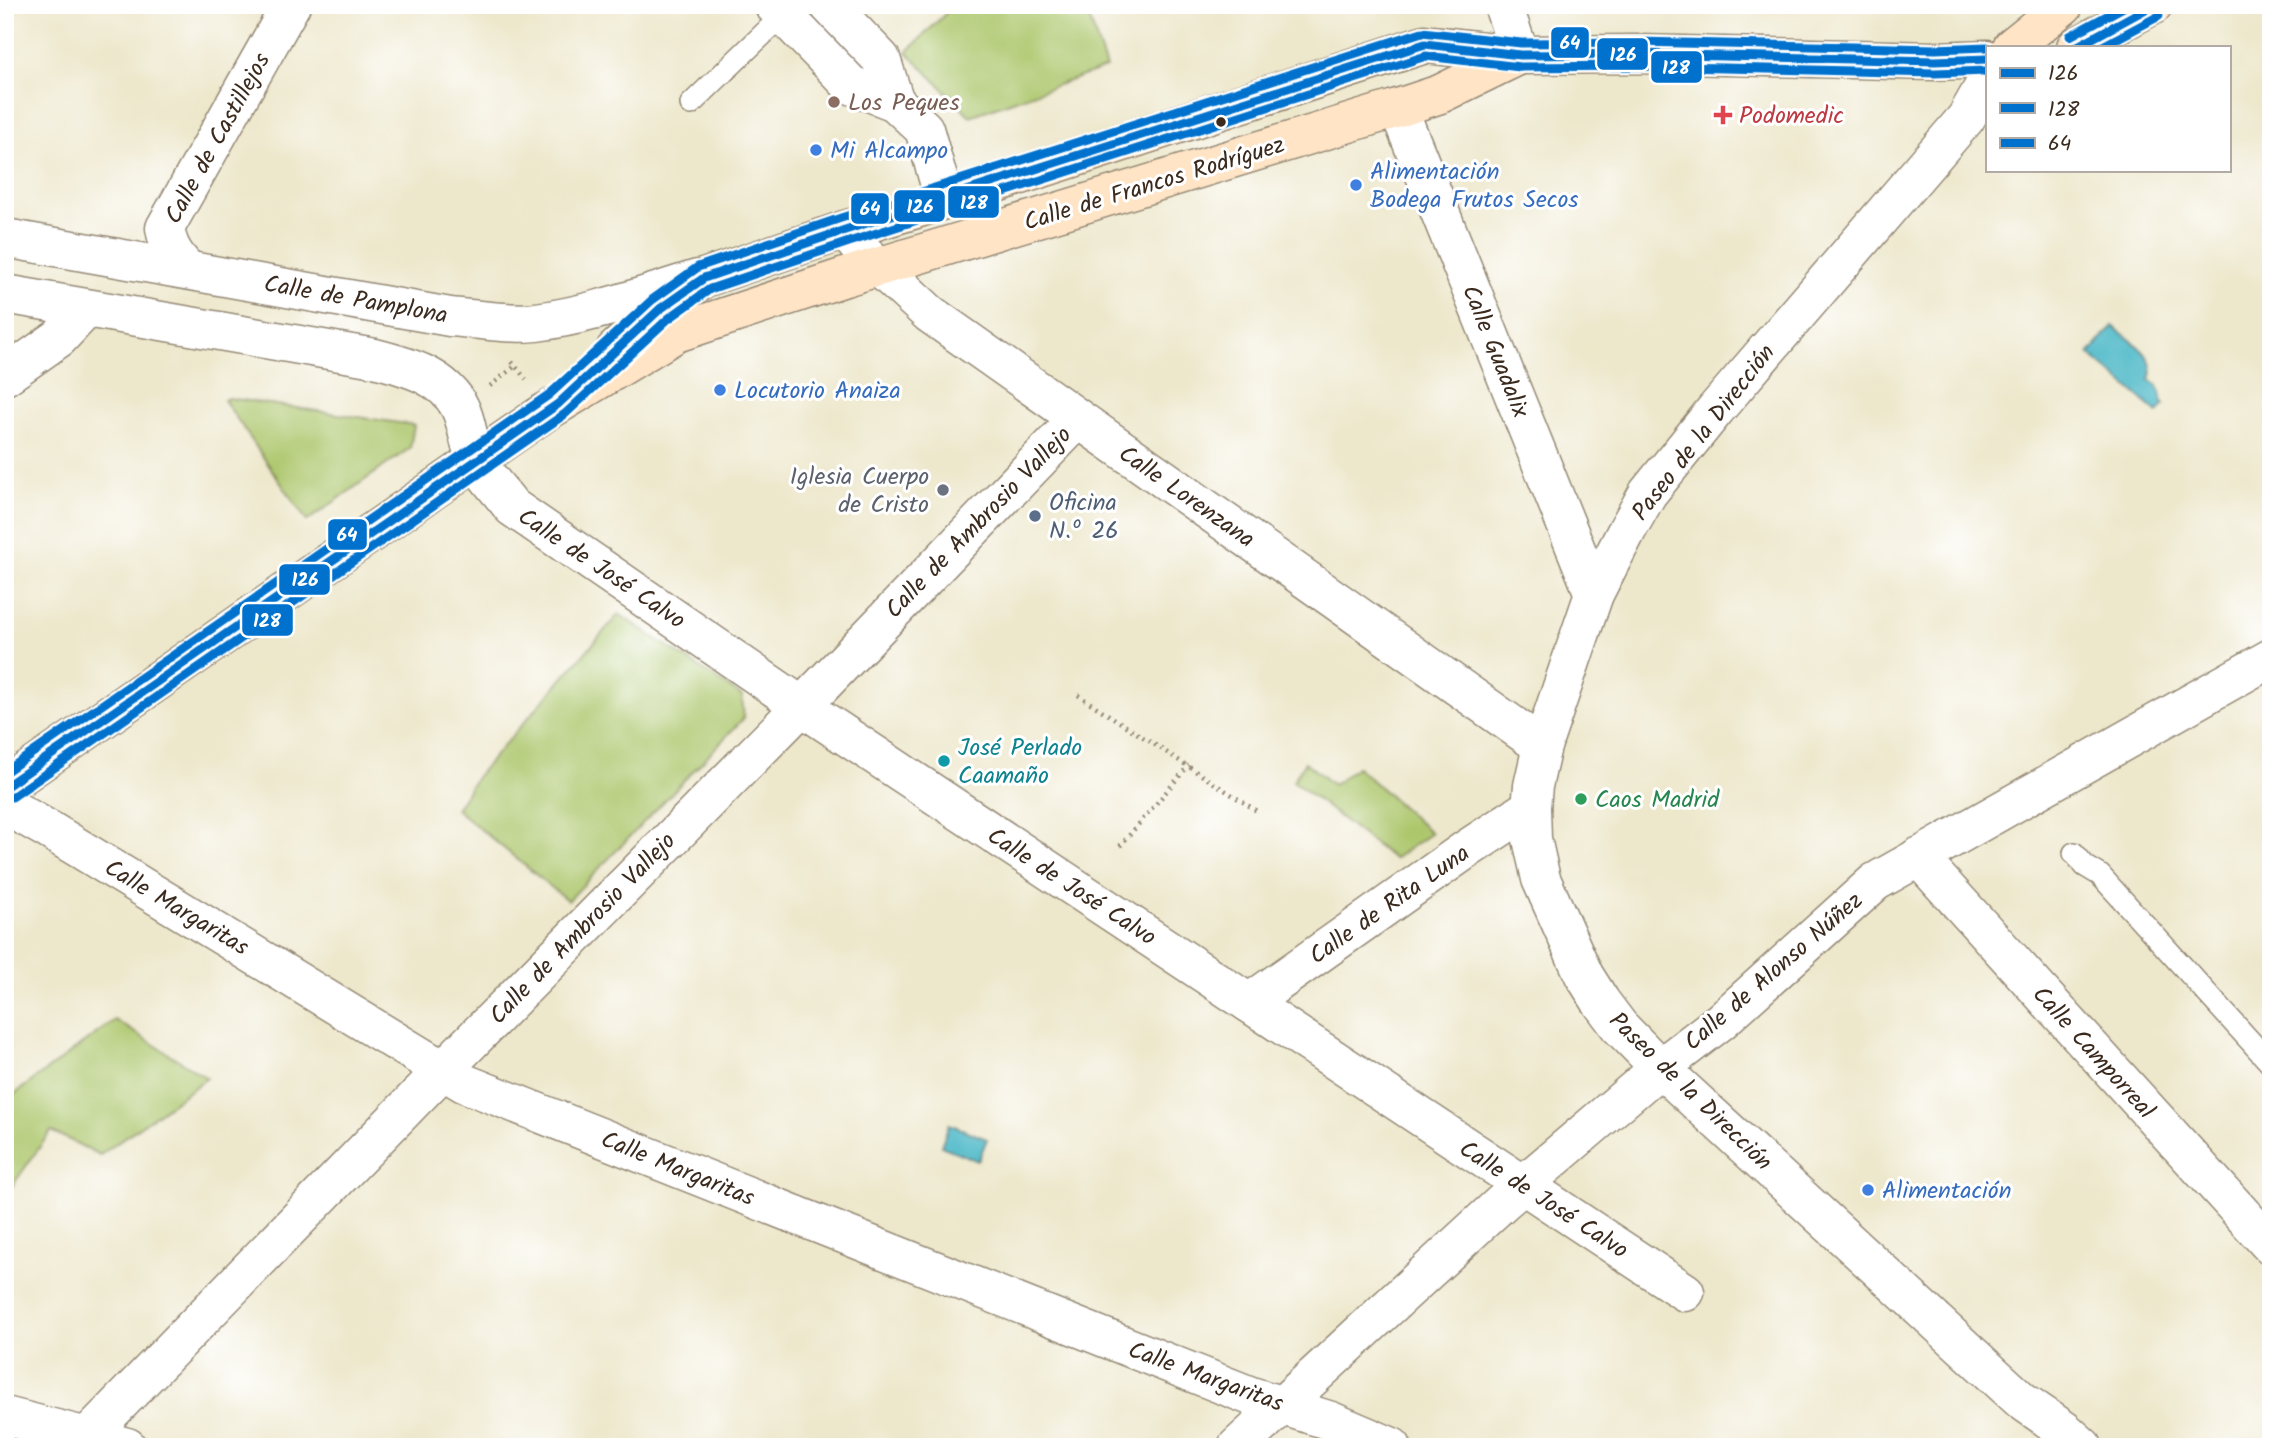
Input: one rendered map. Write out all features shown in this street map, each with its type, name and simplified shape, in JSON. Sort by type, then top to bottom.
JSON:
[{"type":"street","name":"Calle de Castillejos","points":[[187,269],[167,243],[164,228],[291,5]]},
{"type":"street","points":[[830,5],[881,59],[895,102]]},
{"type":"street","points":[[1503,5],[1520,55]]},
{"type":"street","points":[[2013,46],[2064,5]]},
{"type":"street","points":[[2078,46],[2153,5]]},
{"type":"street","points":[[778,10],[851,85],[895,102],[924,129],[944,199]]},
{"type":"street","name":"Calle de Francos Rodríguez","points":[[5,788],[476,460],[545,395],[704,278],[845,230],[1425,44],[1520,55],[1638,54],[1935,61],[1986,59]]},
{"type":"street","name":"Calle de Francos Rodríguez","points":[[545,395],[676,333],[879,267],[1398,108],[1440,94],[1520,55]]},
{"type":"street","name":"Paseo de la Dirección","points":[[1986,83],[1966,118],[1716,409],[1648,493],[1594,594],[1542,746],[1533,786],[1532,839],[1541,879],[1584,975],[1619,1026],[1660,1068],[2021,1400],[2064,1430],[2082,1447]]},
{"type":"street","name":"Calle Guadalix","points":[[1398,108],[1594,594]]},
{"type":"street","name":"Calle Lorenzana","points":[[845,230],[879,267],[930,314],[1542,746]]},
{"type":"street","name":"Calle de Pamplona","points":[[5,238],[450,317],[534,322],[587,313],[704,278]]},
{"type":"street","points":[[5,294],[375,358],[406,366],[447,389],[453,397],[460,408],[476,460]]},
{"type":"street","points":[[5,376],[59,338],[86,309]]},
{"type":"street","name":"Calle de Ambrosio Vallejo","points":[[82,1442],[442,1070],[802,706],[1078,419]]},
{"type":"street","name":"Calle de José Calvo","points":[[476,460],[512,507],[802,706],[1685,1292]]},
{"type":"street","name":"Calle de Alonso Núñez","points":[[1237,1447],[1523,1185],[1660,1068],[1721,1021],[1875,882],[1918,857],[2044,798],[2271,658]]},
{"type":"street","name":"Calle Margaritas","points":[[5,805],[442,1070],[480,1089],[1238,1391],[1331,1421],[1392,1447]]},
{"type":"street","name":"Calle de Rita Luna","points":[[1249,1003],[1464,851],[1531,807]]},
{"type":"street","name":"Calle Camporreal","points":[[1918,857],[2271,1246]]},
{"type":"street","name":"Paseo de la Dirección","points":[[2021,1400],[2052,1447]]},
{"type":"street","points":[[5,1416],[82,1442],[127,1447]]},
{"type":"lane","points":[[691,104],[778,10]]},
{"type":"lane","points":[[2074,853],[2085,866],[2100,875],[2271,1064]]},
{"type":"path","points":[[510,359],[514,367],[545,395]]},
{"type":"path","points":[[481,393],[514,367]]},
{"type":"path","points":[[1078,695],[1261,813]]},
{"type":"path","points":[[1120,846],[1189,765]]},
{"type":"green space","points":[[954,5],[1085,5],[1106,68],[970,116],[907,52]]},
{"type":"green space","points":[[1640,5],[1793,5],[1794,9]]},
{"type":"green space","points":[[228,398],[414,425],[410,448],[307,521],[224,400]]},
{"type":"green space","points":[[619,614],[742,696],[744,718],[568,901],[456,809],[477,776]]},
{"type":"green space","points":[[1305,762],[1333,785],[1357,767],[1431,833],[1394,859],[1293,781]]},
{"type":"green space","points":[[115,1020],[207,1078],[100,1155],[51,1131],[8,1192],[5,1190],[5,1101]]},
{"type":"water","points":[[2113,326],[2147,356],[2152,371],[2150,380],[2158,386],[2164,405],[2158,413],[2089,354]]},
{"type":"water","points":[[949,1124],[987,1139],[978,1161],[941,1146]]},
{"type":"transit line","name":"64","points":[[2070,36],[2127,5]]},
{"type":"transit line","name":"126","points":[[2078,46],[2153,5]]},
{"type":"transit line","name":"128","points":[[2103,46],[2159,16]]},
{"type":"transit line","name":"64","points":[[5,772],[550,394],[652,300],[698,267],[841,218],[1422,32],[1521,43],[1638,42],[1935,49],[1986,47]]},
{"type":"transit line","name":"126","points":[[5,787],[558,404],[660,309],[704,278],[845,230],[1425,44],[1520,55],[1638,54],[1935,61],[1986,59]]},
{"type":"transit line","name":"128","points":[[12,797],[565,414],[668,319],[710,289],[1426,56],[1520,67],[1638,66],[1935,73],[1986,71]]},
{"type":"place","name":"Los Peques","points":[[834,102]]},
{"type":"place","name":"Podomedic","points":[[1723,115]]},
{"type":"place","name":"Mi Alcampo","points":[[816,150]]},
{"type":"place","name":"Alimentación Bodega Frutos Secos","points":[[1356,185]]},
{"type":"place","name":"Locutorio Anaiza","points":[[720,390]]},
{"type":"place","name":"Iglesia Cuerpo de Cristo","points":[[943,490]]},
{"type":"place","name":"Oficina N.º 26","points":[[1035,516]]},
{"type":"place","name":"José Perlado Caamaño","points":[[944,761]]},
{"type":"place","name":"Caos Madrid","points":[[1581,799]]},
{"type":"place","name":"Alimentación","points":[[1868,1190]]}]
